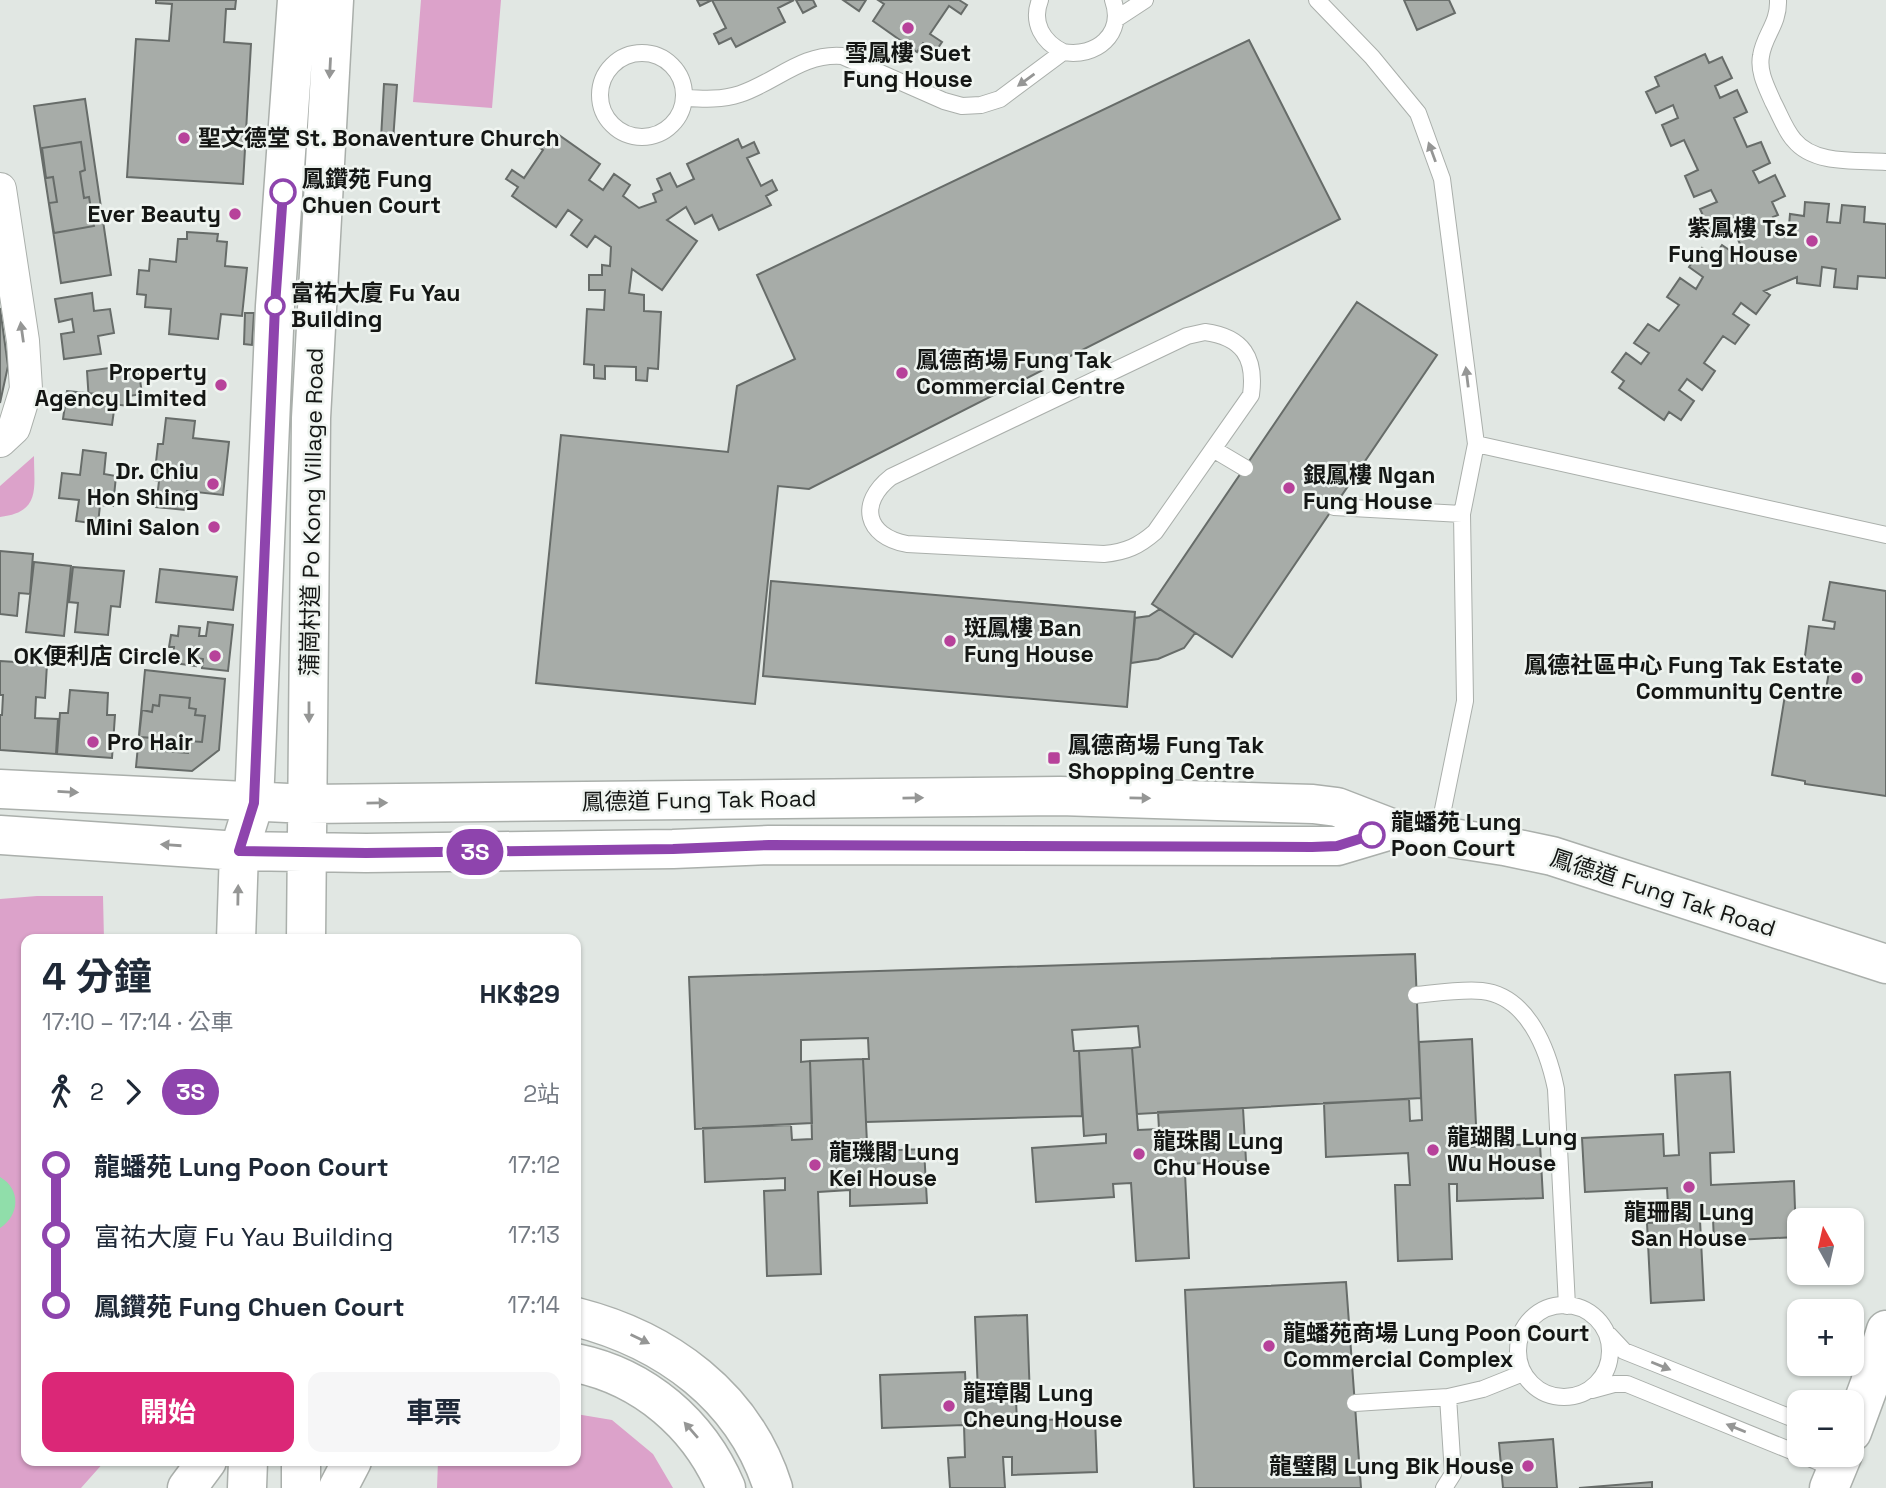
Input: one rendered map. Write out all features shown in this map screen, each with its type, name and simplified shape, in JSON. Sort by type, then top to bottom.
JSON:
[{"type":"main road","name":"蒲崗村道 Po Kong Village Road","points":[[236,934],[239,851],[254,803],[275,306],[297,0]]},
{"type":"main road","name":"蒲崗村道 Po Kong Village Road","points":[[306,934],[312,390],[334,0]]},
{"type":"main road","name":"鳳德道 Fung Tak Road","points":[[0,789],[308,804],[1060,796],[1313,804],[1337,807],[1394,829],[1438,834],[1552,856],[1886,964]]},
{"type":"main road","name":"鳳德道 Fung Tak Road","points":[[0,835],[239,851],[366,853],[769,845],[1312,847],[1337,846],[1394,829]]},
{"type":"main road","points":[[581,1319],[630,1334],[657,1348],[683,1364],[707,1385],[747,1434],[773,1488]]},
{"type":"main road","points":[[1864,1411],[1878,1387],[1886,1330]]},
{"type":"main road","points":[[581,1364],[605,1370],[629,1381],[674,1412],[693,1431],[726,1488]]},
{"type":"main road","points":[[187,1488],[203,1466]]},
{"type":"main road","points":[[247,1488],[248,1466]]},
{"type":"main road","points":[[301,1466],[301,1488]]},
{"type":"main road","points":[[338,1488],[349,1466]]},
{"type":"street","points":[[0,189],[23,341],[26,389],[14,428],[0,441]]},
{"type":"lane","points":[[1040,0],[1037,17],[1045,40],[1063,52],[1075,54],[1098,48],[1107,40],[1116,19],[1113,0]]},
{"type":"lane","points":[[1116,19],[1146,0]]},
{"type":"lane","points":[[1317,0],[1372,57],[1418,113],[1441,178],[1476,444],[1462,514],[1465,701],[1438,834]]},
{"type":"lane","points":[[1778,0],[1778,13],[1761,54],[1760,63],[1765,85],[1793,139],[1800,147],[1819,156],[1886,162]]},
{"type":"lane","points":[[644,52],[670,62],[679,72],[685,99],[682,111],[664,132],[638,137],[625,134],[605,116],[600,103],[600,89],[603,77],[610,67],[631,54],[644,52]]},
{"type":"lane","points":[[685,99],[716,99],[741,94],[809,60],[826,55],[842,57],[944,101],[962,106],[981,105],[1000,99],[1063,52]]},
{"type":"lane","points":[[1205,332],[1223,334],[1238,344],[1249,359],[1253,377],[1251,395],[1213,449],[1156,532],[1141,545],[1123,552],[1104,554],[906,544],[891,541],[878,532],[871,517],[871,501],[878,487],[891,477],[1187,336],[1205,332]]},
{"type":"lane","points":[[1476,444],[1886,535]]},
{"type":"lane","points":[[1213,449],[1245,468]]},
{"type":"lane","points":[[1334,508],[1462,514]]},
{"type":"lane","points":[[1416,995],[1481,991],[1501,995],[1536,1030],[1550,1063],[1556,1089],[1567,1306]]},
{"type":"lane","points":[[1589,1390],[1608,1368],[1611,1352],[1609,1337],[1602,1324],[1591,1313],[1576,1307],[1546,1308],[1533,1317],[1518,1344],[1518,1359],[1523,1373],[1532,1385],[1545,1394],[1575,1396],[1614,1384],[1627,1384],[1787,1449]]},
{"type":"lane","points":[[1605,1330],[1624,1351],[1787,1416]]},
{"type":"lane","points":[[1355,1403],[1448,1397],[1483,1389],[1523,1373]]},
{"type":"lane","points":[[1444,1488],[1453,1474],[1448,1397]]},
{"type":"shaded area","points":[[421,0],[501,0],[492,108],[413,102]]},
{"type":"shaded area","points":[[34,456],[34,488],[29,504],[23,510],[0,517],[0,486]]},
{"type":"shaded area","points":[[103,896],[104,934],[21,934],[21,1466],[101,1466],[81,1488],[0,1488],[0,899]]},
{"type":"shaded area","points":[[0,1177],[12,1188],[15,1202],[7,1223],[0,1228]]},
{"type":"shaded area","points":[[581,1415],[612,1420],[653,1454],[673,1488],[437,1488],[438,1466],[581,1466]]},
{"type":"building","name":"聖文德堂 St. Bonaventure Church","points":[[156,0],[236,0],[235,9],[226,9],[224,42],[251,44],[243,184],[127,177],[136,39],[169,41],[172,4],[156,3]]},
{"type":"building","points":[[697,0],[712,0],[700,6]]},
{"type":"building","name":"雪鳳樓 Suet Fung House","points":[[712,0],[794,0],[778,8],[785,22],[736,47],[731,38],[719,44],[714,34],[726,28]]},
{"type":"building","name":"雪鳳樓 Suet Fung House","points":[[796,0],[813,0],[816,6],[803,13]]},
{"type":"building","name":"雪鳳樓 Suet Fung House","points":[[843,0],[866,0],[859,11]]},
{"type":"building","name":"雪鳳樓 Suet Fung House","points":[[878,0],[959,0],[967,5],[961,14],[949,6],[930,34],[942,42],[936,51],[923,43],[917,52],[873,21],[884,4]]},
{"type":"building","points":[[1404,0],[1449,0],[1455,13],[1417,30]]},
{"type":"building","name":"鳳德商場 Fung Tak Commercial Centre","points":[[1249,40],[1340,219],[809,489],[778,486],[755,704],[536,683],[561,435],[728,452],[737,386],[795,359],[757,275]]},
{"type":"building","name":"紫鳳樓 Tsz Fung House","points":[[1705,54],[1709,63],[1722,57],[1732,78],[1715,86],[1720,98],[1737,90],[1747,112],[1734,118],[1747,147],[1761,142],[1770,163],[1753,171],[1759,183],[1775,175],[1785,196],[1772,202],[1778,215],[1773,217],[1782,236],[1788,237],[1790,214],[1804,216],[1805,202],[1829,204],[1827,222],[1840,223],[1842,205],[1865,207],[1864,222],[1886,224],[1886,278],[1858,276],[1857,289],[1834,287],[1836,269],[1822,267],[1820,286],[1797,283],[1797,277],[1764,291],[1770,295],[1756,314],[1741,303],[1733,314],[1749,325],[1735,344],[1723,336],[1704,363],[1715,371],[1702,390],[1687,379],[1679,390],[1694,401],[1681,420],[1669,412],[1664,420],[1619,388],[1624,381],[1612,372],[1626,353],[1641,364],[1649,353],[1634,343],[1648,324],[1659,331],[1679,305],[1667,297],[1680,278],[1696,289],[1703,277],[1689,267],[1702,248],[1714,256],[1722,245],[1741,258],[1744,253],[1736,235],[1729,237],[1723,225],[1710,231],[1700,209],[1717,202],[1711,190],[1694,197],[1685,176],[1698,170],[1684,140],[1671,146],[1662,125],[1678,118],[1673,105],[1656,113],[1646,92],[1659,86],[1655,77]]},
{"type":"building","points":[[384,84],[397,85],[393,141],[381,139]]},
{"type":"building","points":[[85,99],[111,275],[61,283],[34,106]]},
{"type":"building","name":"鳳鑽苑 Fung Chuen Court","points":[[537,133],[550,142],[556,133],[600,164],[589,180],[603,190],[614,174],[630,185],[623,196],[639,208],[656,202],[653,194],[662,190],[657,179],[670,173],[677,187],[694,179],[687,164],[738,139],[742,148],[754,142],[759,153],[747,158],[761,186],[772,180],[777,190],[766,196],[771,205],[719,230],[712,215],[695,224],[686,207],[667,220],[697,241],[662,290],[632,269],[629,293],[644,295],[644,311],[661,312],[658,369],[648,368],[647,381],[636,380],[636,367],[605,366],[605,379],[594,378],[594,365],[584,364],[587,309],[604,310],[605,290],[589,290],[589,275],[602,275],[602,265],[610,266],[611,247],[595,236],[587,247],[571,235],[582,220],[568,210],[556,227],[512,196],[518,187],[506,179],[512,170],[524,178],[543,150],[531,142]]},
{"type":"building","points":[[81,142],[85,170],[80,172],[84,198],[89,197],[94,226],[54,233],[49,203],[57,202],[53,177],[46,178],[42,148]]},
{"type":"building","points":[[187,232],[218,234],[217,241],[227,242],[225,266],[247,268],[242,316],[221,314],[218,339],[169,334],[171,309],[145,307],[146,295],[137,294],[139,270],[149,271],[150,259],[176,262],[178,239],[187,239]]},
{"type":"building","points":[[92,293],[94,311],[110,309],[114,333],[98,336],[101,354],[64,359],[61,334],[74,332],[72,319],[59,322],[55,299]]},
{"type":"building","name":"銀鳳樓 Ngan Fung House","points":[[1357,302],[1437,355],[1232,657],[1152,604]]},
{"type":"building","points":[[0,308],[8,366],[0,403]]},
{"type":"building","points":[[245,313],[254,313],[252,345],[244,344]]},
{"type":"building","points":[[123,366],[125,375],[139,373],[142,394],[129,396],[130,406],[89,402],[87,371]]},
{"type":"building","points":[[67,391],[116,396],[112,425],[63,419]]},
{"type":"building","points":[[166,418],[195,421],[193,438],[229,442],[223,495],[187,491],[185,510],[156,507],[159,481],[154,480],[158,444],[163,444]]},
{"type":"building","points":[[83,450],[106,453],[104,474],[116,476],[113,506],[100,505],[98,524],[76,521],[79,500],[59,498],[62,473],[80,475]]},
{"type":"building","points":[[0,551],[33,554],[30,594],[19,593],[17,616],[0,614]]},
{"type":"building","points":[[34,562],[71,566],[64,636],[26,632]]},
{"type":"building","points":[[73,567],[124,571],[120,607],[111,606],[108,635],[75,632],[78,603],[69,602]]},
{"type":"building","points":[[160,569],[237,577],[233,610],[156,602]]},
{"type":"building","name":"斑鳳樓 Ban Fung House","points":[[771,581],[1135,612],[1127,707],[763,676]]},
{"type":"building","name":"鳳德社區中心 Fung Tak Estate Community Centre","points":[[1830,582],[1886,591],[1886,796],[1805,784],[1805,781],[1772,775],[1786,689],[1825,695],[1830,666],[1804,663],[1809,626],[1834,629],[1835,622],[1823,620]]},
{"type":"building","points":[[1160,609],[1195,633],[1184,648],[1158,659],[1131,663],[1135,618],[1149,616]]},
{"type":"building","points":[[208,622],[233,625],[228,671],[202,668],[203,659],[196,658],[196,666],[173,663],[174,647],[169,647],[171,635],[178,636],[179,626],[200,628],[199,636],[206,636]]},
{"type":"building","points":[[0,661],[47,664],[45,698],[36,697],[35,718],[58,719],[56,754],[0,750],[3,695],[0,695]]},
{"type":"building","points":[[145,670],[225,679],[219,750],[192,771],[136,767]]},
{"type":"building","points":[[70,690],[108,693],[107,715],[115,715],[112,758],[57,754],[60,713],[68,713]]},
{"type":"building","points":[[160,695],[190,698],[189,708],[196,709],[195,715],[205,716],[202,742],[189,741],[188,753],[153,750],[154,738],[139,737],[142,710],[152,712],[153,705],[159,706]]},
{"type":"building","points":[[1415,954],[1421,1098],[1137,1114],[1132,1048],[1140,1047],[1138,1026],[1072,1030],[1074,1051],[1079,1051],[1082,1116],[866,1122],[863,1059],[869,1059],[868,1038],[801,1040],[801,1062],[810,1061],[812,1123],[695,1129],[689,977]]},
{"type":"building","name":"龍瑚閣 Lung Wu House","points":[[1472,1039],[1476,1125],[1461,1126],[1461,1147],[1540,1144],[1543,1198],[1457,1201],[1457,1184],[1449,1184],[1452,1259],[1398,1261],[1395,1185],[1410,1185],[1408,1153],[1326,1157],[1324,1103],[1409,1099],[1410,1121],[1422,1120],[1419,1042]]},
{"type":"building","name":"龍珠閣 Lung Chu House","points":[[1132,1048],[1138,1130],[1159,1129],[1158,1112],[1243,1108],[1246,1161],[1167,1165],[1167,1174],[1185,1173],[1189,1258],[1136,1261],[1131,1183],[1113,1184],[1114,1197],[1036,1202],[1032,1148],[1106,1143],[1106,1134],[1084,1136],[1079,1051]]},
{"type":"building","name":"龍璣閣 Lung Kei House","points":[[863,1059],[867,1143],[849,1144],[850,1152],[924,1149],[927,1203],[850,1206],[850,1190],[818,1192],[821,1274],[767,1276],[764,1191],[785,1190],[785,1178],[705,1182],[703,1128],[791,1125],[792,1140],[812,1139],[810,1061]]},
{"type":"building","name":"龍珊閣 Lung San House","points":[[1730,1072],[1734,1152],[1710,1153],[1711,1185],[1794,1181],[1795,1208],[1787,1208],[1787,1237],[1714,1241],[1713,1219],[1700,1220],[1704,1300],[1651,1303],[1647,1223],[1669,1222],[1667,1188],[1585,1192],[1582,1138],[1663,1134],[1664,1156],[1679,1155],[1675,1075]]},
{"type":"building","name":"龍蟠苑商場 Lung Poon Court Commercial Complex","points":[[1346,1282],[1361,1488],[1194,1488],[1185,1290]]},
{"type":"building","name":"龍璋閣 Lung Cheung House","points":[[1027,1315],[1030,1399],[1016,1400],[1017,1421],[1095,1418],[1097,1472],[1012,1475],[1012,1457],[1003,1457],[1005,1488],[950,1488],[948,1458],[965,1457],[964,1425],[882,1428],[880,1375],[965,1372],[966,1394],[978,1393],[975,1317]]},
{"type":"building","name":"龍璧閣 Lung Bik House","points":[[1553,1439],[1557,1488],[1503,1488],[1499,1443]]},
{"type":"building","name":"龍璧閣 Lung Bik House","points":[[1652,1482],[1652,1488],[1579,1488]]},
{"type":"bus line","name":"3S","points":[[283,192],[275,306],[254,803],[239,851],[366,853],[769,845],[1312,847],[1337,846],[1372,835]]},
{"type":"place","name":"雪鳳樓 Suet Fung House","points":[[908,28]]},
{"type":"place","name":"聖文德堂 St. Bonaventure Church","points":[[184,138]]},
{"type":"place","name":"鳳鑽苑 Fung Chuen Court","points":[[283,192]]},
{"type":"place","name":"Ever Beauty","points":[[235,214]]},
{"type":"place","name":"紫鳳樓 Tsz Fung House","points":[[1812,241]]},
{"type":"place","name":"富祐大廈 Fu Yau Building","points":[[275,306]]},
{"type":"place","name":"鳳德商場 Fung Tak Commercial Centre","points":[[902,373]]},
{"type":"place","name":"Property Agency Limited","points":[[221,385]]},
{"type":"place","name":"Dr. Chiu Hon Shing","points":[[213,484]]},
{"type":"place","name":"銀鳳樓 Ngan Fung House","points":[[1289,488]]},
{"type":"place","name":"Mini Salon","points":[[214,527]]},
{"type":"place","name":"斑鳳樓 Ban Fung House","points":[[950,641]]},
{"type":"place","name":"OK便利店 Circle K","points":[[215,656]]},
{"type":"place","name":"鳳德社區中心 Fung Tak Estate Community Centre","points":[[1857,678]]},
{"type":"place","name":"Pro Hair","points":[[93,742]]},
{"type":"place","name":"鳳德商場 Fung Tak Shopping Centre","points":[[1054,758]]},
{"type":"place","name":"龍蟠苑 Lung Poon Court","points":[[1372,835]]},
{"type":"place","name":"龍瑚閣 Lung Wu House","points":[[1433,1150]]},
{"type":"place","name":"龍珠閣 Lung Chu House","points":[[1139,1154]]},
{"type":"place","name":"龍璣閣 Lung Kei House","points":[[815,1165]]},
{"type":"place","name":"龍珊閣 Lung San House","points":[[1689,1187]]},
{"type":"place","name":"龍蟠苑商場 Lung Poon Court Commercial Complex","points":[[1269,1346]]},
{"type":"place","name":"龍璋閣 Lung Cheung House","points":[[949,1406]]},
{"type":"place","name":"龍璧閣 Lung Bik House","points":[[1528,1466]]}]
